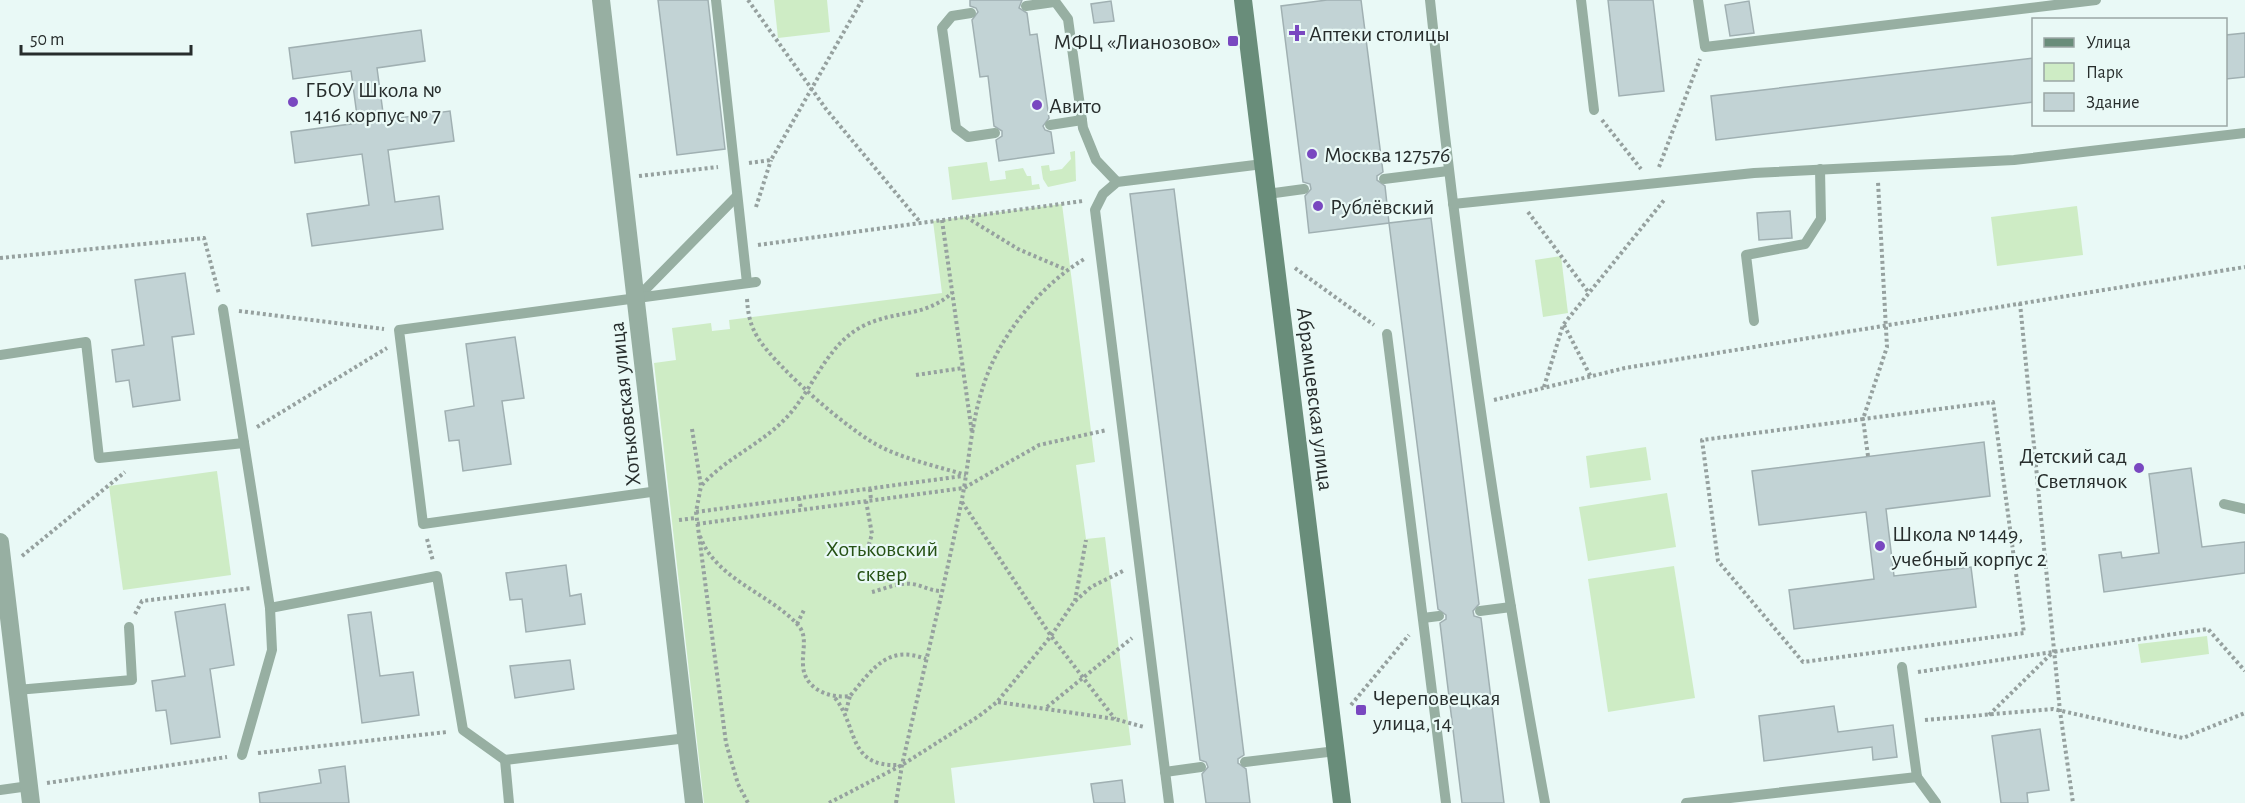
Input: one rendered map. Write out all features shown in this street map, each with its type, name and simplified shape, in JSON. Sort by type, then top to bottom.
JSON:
[{"type":"street","name":"Хотьковская улица","points":[[602,0],[694,803]]},
{"type":"street","name":"Абрамцевская улица","points":[[1243,0],[1342,803]]},
{"type":"street","points":[[0,542],[30,794]]},
{"type":"lane","points":[[658,491],[423,524],[400,335],[752,282],[742,248],[716,0]]},
{"type":"lane","points":[[1430,0],[1448,171],[1511,607],[1545,803]]},
{"type":"lane","points":[[1581,0],[1594,110]]},
{"type":"lane","points":[[1698,0],[1705,47],[2096,0]]},
{"type":"lane","points":[[1026,6],[1054,1],[1068,19],[1082,120],[1096,160],[1117,182]]},
{"type":"lane","points":[[972,14],[952,16],[942,28],[956,128],[962,135],[968,137],[995,133]]},
{"type":"lane","points":[[1050,125],[1082,120]]},
{"type":"lane","points":[[1453,204],[1652,183],[1820,169],[2014,160],[2245,133]]},
{"type":"lane","points":[[1169,803],[1095,210],[1103,194],[1117,182],[1263,164]]},
{"type":"lane","points":[[1754,321],[1746,255],[1804,244],[1821,219],[1820,169]]},
{"type":"lane","points":[[1384,179],[1448,171]]},
{"type":"lane","points":[[1267,194],[1304,189]]},
{"type":"lane","points":[[637,299],[737,196]]},
{"type":"lane","points":[[223,309],[267,586],[273,650],[242,755]]},
{"type":"lane","points":[[1387,334],[1446,803]]},
{"type":"lane","points":[[0,355],[87,342],[99,458],[244,440]]},
{"type":"lane","points":[[2224,504],[2245,509]]},
{"type":"lane","points":[[270,608],[437,576],[463,730],[505,760],[687,738]]},
{"type":"lane","points":[[1480,611],[1511,607]]},
{"type":"lane","points":[[1423,618],[1438,616]]},
{"type":"lane","points":[[17,690],[132,680],[129,627]]},
{"type":"lane","points":[[1902,671],[1917,777],[1936,803]]},
{"type":"lane","points":[[1245,762],[1336,751]]},
{"type":"lane","points":[[505,760],[509,803]]},
{"type":"lane","points":[[1165,772],[1201,767]]},
{"type":"lane","points":[[1686,803],[1917,777]]},
{"type":"lane","points":[[0,790],[30,794]]},
{"type":"path","points":[[748,0],[813,90],[921,222]]},
{"type":"path","points":[[753,215],[771,160],[813,90],[862,0]]},
{"type":"path","points":[[1652,183],[1705,47]]},
{"type":"path","points":[[1594,110],[1652,183]]},
{"type":"path","points":[[622,178],[771,160]]},
{"type":"path","points":[[1868,456],[1863,419],[1887,347],[1877,167]]},
{"type":"path","points":[[1544,388],[1563,325],[1672,190]]},
{"type":"path","points":[[1517,197],[1589,293]]},
{"type":"path","points":[[742,248],[1065,203]]},
{"type":"path","points":[[966,216],[1018,249],[1067,270]]},
{"type":"path","points":[[942,219],[973,438]]},
{"type":"path","points":[[0,258],[204,238],[223,309],[400,335]]},
{"type":"path","points":[[896,803],[902,765],[962,501],[983,387],[1001,347],[1028,311],[1067,270],[1100,250]]},
{"type":"path","points":[[1274,254],[1387,334]]},
{"type":"path","points":[[1482,403],[1625,368],[2245,267]]},
{"type":"path","points":[[752,282],[748,318],[758,339],[808,391],[852,429],[883,449],[966,476]]},
{"type":"path","points":[[701,486],[710,476],[766,438],[808,391],[834,349],[862,326],[927,310],[940,304],[952,293]]},
{"type":"path","points":[[2020,303],[2060,711],[2073,803]]},
{"type":"path","points":[[1563,325],[1591,377]]},
{"type":"path","points":[[244,440],[400,335]]},
{"type":"path","points":[[916,375],[963,368]]},
{"type":"path","points":[[1994,402],[2024,633],[1803,662],[1718,561],[1702,440],[1863,419],[1994,402]]},
{"type":"path","points":[[697,524],[964,488],[1039,445],[1122,428]]},
{"type":"path","points":[[692,429],[701,486],[696,512],[697,524],[726,743],[738,784],[748,803]]},
{"type":"path","points":[[3,570],[149,453]]},
{"type":"path","points":[[696,512],[966,476]]},
{"type":"path","points":[[866,554],[871,546],[872,534],[870,489]]},
{"type":"path","points":[[799,498],[801,509]]},
{"type":"path","points":[[962,501],[1051,636],[1115,719]]},
{"type":"path","points":[[423,524],[437,576]]},
{"type":"path","points":[[697,524],[703,545],[727,571],[740,583],[766,597],[797,624],[805,642],[803,670],[811,683],[823,694],[835,698],[850,696]]},
{"type":"path","points":[[1074,602],[1086,540]]},
{"type":"path","points":[[829,803],[902,765],[997,702],[1051,636],[1074,602],[1091,587],[1139,563]]},
{"type":"path","points":[[872,592],[900,584],[912,584],[930,591],[941,591]]},
{"type":"path","points":[[129,627],[142,601],[267,586]]},
{"type":"path","points":[[797,624],[805,608]]},
{"type":"path","points":[[1333,727],[1423,618]]},
{"type":"path","points":[[1047,708],[1147,626]]},
{"type":"path","points":[[1902,671],[2208,629],[2245,671]]},
{"type":"path","points":[[1989,715],[2054,650]]},
{"type":"path","points":[[846,720],[850,696],[878,663],[897,654],[914,654],[926,658]]},
{"type":"path","points":[[835,698],[843,708],[860,751],[870,760],[883,766],[902,765]]},
{"type":"path","points":[[997,702],[1115,719],[1160,729]]},
{"type":"path","points":[[1910,722],[2060,711],[2184,738],[2245,712]]},
{"type":"green space","points":[[774,0],[827,0],[830,32],[778,38]]},
{"type":"green space","points":[[1075,151],[1076,181],[1048,187],[1043,179],[1041,166],[1049,165],[1050,171],[1062,169],[1071,159],[1070,152]]},
{"type":"green space","points":[[987,162],[990,181],[1006,179],[1005,171],[1023,168],[1027,176],[1031,176],[1032,185],[1039,184],[1040,189],[952,200],[948,167]]},
{"type":"green space","name":"Хотьковский сквер","points":[[1062,204],[1095,462],[1076,465],[1086,539],[1105,537],[1131,745],[951,768],[955,803],[704,803],[654,363],[676,360],[672,328],[711,323],[712,331],[730,329],[729,320],[942,293],[933,221]]},
{"type":"green space","points":[[2077,206],[2083,255],[1997,266],[1991,217]]},
{"type":"green space","points":[[1561,256],[1568,313],[1543,317],[1535,260]]},
{"type":"green space","points":[[1646,447],[1651,480],[1590,488],[1586,456]]},
{"type":"green space","points":[[217,471],[231,575],[123,590],[109,486]]},
{"type":"green space","points":[[1667,493],[1676,547],[1588,561],[1579,507]]},
{"type":"green space","points":[[1674,566],[1695,698],[1608,712],[1588,579]]},
{"type":"green space","points":[[2207,636],[2209,654],[2141,663],[2138,644]]},
{"type":"building","points":[[658,0],[708,0],[725,149],[677,155]]},
{"type":"building","points":[[970,0],[1022,0],[1019,8],[1027,13],[1030,35],[1037,34],[1049,118],[1043,126],[1045,130],[1051,132],[1054,153],[999,161],[996,140],[1002,136],[1002,131],[994,126],[988,76],[980,77],[972,20],[978,12],[976,8],[970,6]]},
{"type":"building","points":[[1327,0],[1361,0],[1383,172],[1377,176],[1377,180],[1385,186],[1389,223],[1309,233],[1305,196],[1311,189],[1310,184],[1303,182],[1281,6]]},
{"type":"building","points":[[1608,0],[1653,0],[1664,91],[1619,96]]},
{"type":"building","points":[[1111,1],[1114,21],[1094,23],[1091,4]]},
{"type":"building","points":[[1749,1],[1754,33],[1730,36],[1725,5]]},
{"type":"building","points":[[421,30],[425,61],[377,68],[384,120],[450,111],[454,141],[388,150],[395,202],[439,196],[443,229],[312,246],[307,214],[369,205],[362,154],[295,163],[291,132],[358,123],[351,71],[293,79],[289,48]]},
{"type":"building","points":[[2245,33],[2245,77],[2227,79],[2227,35]]},
{"type":"building","points":[[2032,58],[2032,102],[1716,140],[1711,96]]},
{"type":"building","points":[[1174,189],[1244,755],[1238,759],[1238,763],[1246,769],[1250,803],[1206,803],[1202,774],[1208,767],[1206,762],[1200,760],[1130,194]]},
{"type":"building","points":[[1790,211],[1792,238],[1759,240],[1757,213]]},
{"type":"building","points":[[1431,218],[1479,604],[1473,611],[1474,616],[1481,618],[1504,803],[1462,803],[1440,623],[1446,619],[1446,615],[1438,609],[1389,223]]},
{"type":"building","points":[[185,273],[194,334],[172,337],[180,400],[133,407],[129,380],[116,382],[112,350],[144,345],[135,280]]},
{"type":"building","points":[[515,337],[524,398],[502,401],[511,464],[463,471],[459,440],[449,441],[445,411],[474,406],[466,344]]},
{"type":"building","name":"Школа № 1449, учебный корпус 2","points":[[1984,442],[1990,496],[1886,509],[1894,576],[1971,567],[1976,607],[1794,629],[1789,590],[1874,579],[1866,512],[1759,525],[1752,471]]},
{"type":"building","points":[[2191,468],[2202,547],[2245,542],[2245,573],[2104,592],[2099,555],[2121,552],[2122,558],[2159,553],[2149,474]]},
{"type":"building","points":[[566,565],[570,596],[581,594],[585,624],[526,632],[522,599],[510,600],[506,573]]},
{"type":"building","points":[[225,604],[234,665],[210,669],[220,737],[171,744],[166,710],[156,711],[152,681],[185,676],[175,612]]},
{"type":"building","points":[[371,612],[380,676],[413,672],[419,715],[362,723],[348,615]]},
{"type":"building","points":[[570,660],[574,689],[515,698],[510,666]]},
{"type":"building","points":[[1834,706],[1838,732],[1893,725],[1897,757],[1873,760],[1872,747],[1764,761],[1759,716]]},
{"type":"building","points":[[2040,729],[2049,790],[2027,793],[2028,803],[2001,803],[1992,736]]},
{"type":"building","points":[[345,766],[349,803],[260,803],[259,793],[321,783],[319,770]]},
{"type":"building","points":[[1122,780],[1125,803],[1094,803],[1091,784]]},
{"type":"place","name":"Аптеки столицы","points":[[1297,33]]},
{"type":"place","name":"МФЦ «Лианозово»","points":[[1233,41]]},
{"type":"place","name":"ГБОУ Школа № 1416 корпус № 7","points":[[293,102]]},
{"type":"place","name":"Авито","points":[[1037,105]]},
{"type":"place","name":"Москва 127576","points":[[1312,154]]},
{"type":"place","name":"Рублёвский","points":[[1318,206]]},
{"type":"place","name":"Детский сад Светлячок","points":[[2139,468]]},
{"type":"place","name":"Школа № 1449, учебный корпус 2","points":[[1880,546]]},
{"type":"place","name":"Череповецкая улица, 14","points":[[1361,710]]}]
